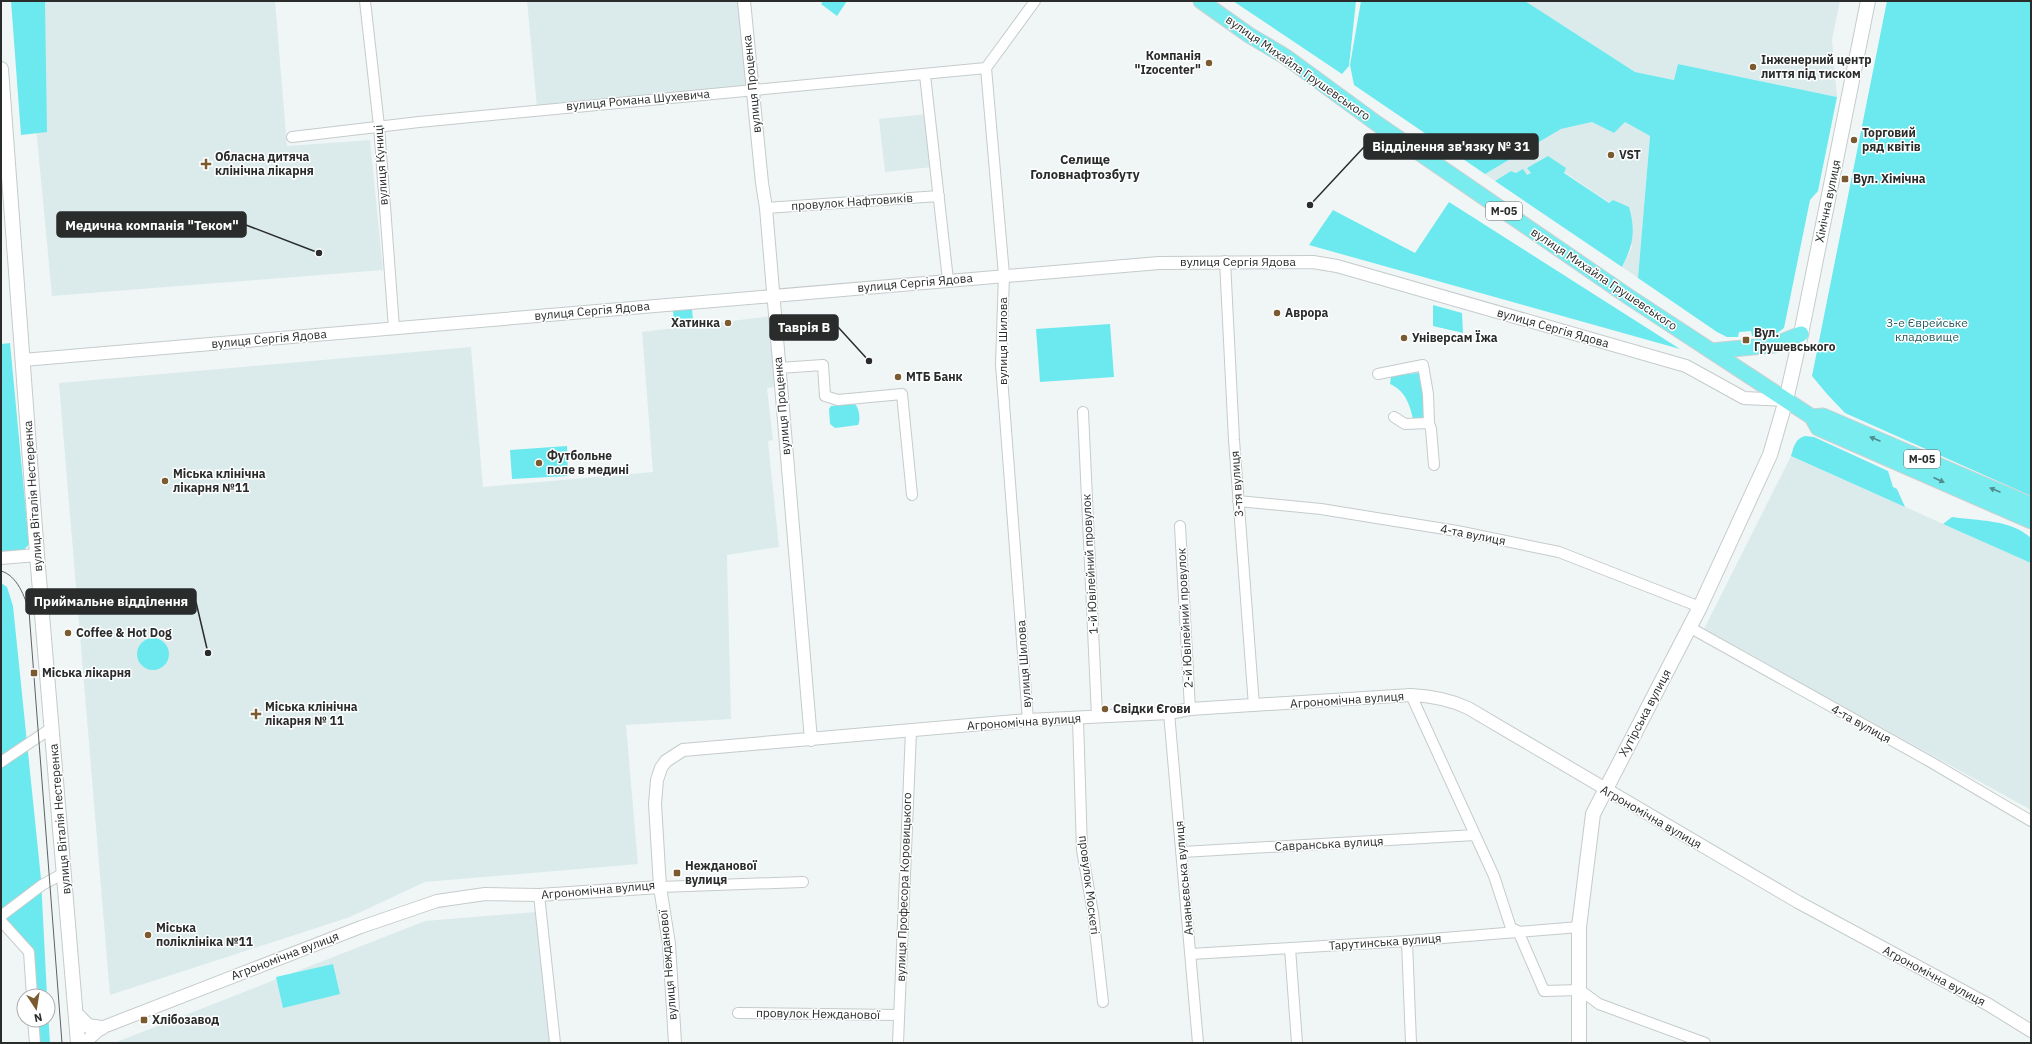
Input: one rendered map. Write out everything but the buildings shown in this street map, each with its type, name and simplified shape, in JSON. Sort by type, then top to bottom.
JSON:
[{"type":"main road","name":"вулиця Михайла Грушевського","points":[[1201,1],[1249,35],[1286,57],[1380,125],[1629,297],[1812,417]]},
{"type":"main road","name":"Хімічна вулиця","points":[[1786,400],[1801,334],[1868,1]]},
{"type":"main road","name":"вулиця Віталія Нестеренка","points":[[1,69],[37,555],[53,727],[78,1043]]},
{"type":"main road","points":[[1711,351],[1774,345],[1801,334]]},
{"type":"main road","name":"Хутірська вулиця","points":[[1579,1043],[1580,927],[1593,814],[1700,607],[1770,455],[1786,400]]},
{"type":"main road","name":"М-05","points":[[2031,505],[1823,416],[1812,417],[1818,428],[2031,522]]},
{"type":"main road","points":[[76,1014],[88,1026],[101,1028]]},
{"type":"street","name":"вулиця Куниці","points":[[365,1],[378,126],[394,328]]},
{"type":"street","name":"вулиця Проценка","points":[[744,1],[762,183],[766,208],[772,297],[811,740]]},
{"type":"street","points":[[986,68],[1035,1]]},
{"type":"street","name":"вулиця Романа Шухевича","points":[[292,137],[378,126],[986,68]]},
{"type":"street","name":"вулиця Шилова","points":[[986,68],[1004,275],[1001,364],[1028,720]]},
{"type":"street","points":[[925,75],[948,280]]},
{"type":"street","name":"провулок Нафтовиків","points":[[766,208],[938,196]]},
{"type":"street","name":"3-тя вулиця","points":[[1226,261],[1238,501],[1254,706]]},
{"type":"street","name":"вулиця Сергія Ядова","points":[[23,360],[772,297],[1159,262],[1313,262],[1337,266],[1686,366],[1744,398],[1786,400]]},
{"type":"street","points":[[779,368],[823,365],[825,396],[838,400],[902,394],[912,495]]},
{"type":"street","points":[[1378,374],[1423,365],[1428,394],[1429,423],[1431,429],[1434,465]]},
{"type":"street","name":"1-й Ювілейний провулок","points":[[1083,412],[1097,716]]},
{"type":"street","points":[[1394,417],[1405,424],[1429,423]]},
{"type":"street","name":"4-та вулиця","points":[[1238,501],[1321,509],[1457,531],[1559,552],[1700,607]]},
{"type":"street","name":"2-й Ювілейний провулок","points":[[1180,526],[1190,709]]},
{"type":"street","points":[[1,558],[37,555]]},
{"type":"street","name":"4-та вулиця","points":[[1690,627],[1929,761],[2031,821]]},
{"type":"street","points":[[1412,696],[1494,876],[1511,928],[1518,931],[1544,990],[1580,990],[1599,1004],[1705,1043]]},
{"type":"street","name":"Агрономічна вулиця","points":[[84,1043],[101,1028],[361,927],[437,901],[485,894],[539,895],[660,887],[655,804],[658,780],[666,761],[683,750],[1028,720],[1170,713],[1190,709],[1412,696],[1432,696],[1450,700],[1468,708],[1798,902],[1989,1005],[2031,1031]]},
{"type":"street","name":"Ананьєвська вулиця","points":[[1170,713],[1183,852],[1198,1043]]},
{"type":"street","name":"провулок Москеті","points":[[1078,718],[1082,850],[1093,913],[1103,1002]]},
{"type":"street","points":[[1,762],[53,727]]},
{"type":"street","name":"вулиця Професора Коровицького","points":[[898,1043],[911,731]]},
{"type":"street","name":"Савранська вулиця","points":[[1183,852],[1475,835]]},
{"type":"street","points":[[1,916],[42,885],[64,873]]},
{"type":"street","points":[[660,887],[803,882]]},
{"type":"street","name":"вулиця Нежданової","points":[[660,887],[669,944],[675,1043]]},
{"type":"street","points":[[539,895],[555,1043]]},
{"type":"street","points":[[1,921],[29,952],[31,988]]},
{"type":"street","name":"Тарутинська вулиця","points":[[1191,954],[1406,941],[1580,927]]},
{"type":"street","points":[[1406,941],[1411,1043]]},
{"type":"street","points":[[1290,948],[1296,1043]]},
{"type":"street","name":"провулок Нежданової","points":[[738,1013],[899,1015]]},
{"type":"street","points":[[34,1028],[35,1043]]},
{"type":"shaded area","name":"Обласна дитяча клінічна лікарня","points":[[24,1],[275,1],[287,146],[370,140],[383,270],[52,296]]},
{"type":"shaded area","points":[[527,1],[742,1],[752,88],[537,108]]},
{"type":"shaded area","points":[[1525,1],[1840,1],[1832,40],[1837,97],[1678,64],[1675,80],[1635,72]]},
{"type":"shaded area","points":[[927,114],[933,167],[885,172],[879,119]]},
{"type":"shaded area","points":[[1592,122],[1614,133],[1625,122],[1650,136],[1638,278],[1622,267],[1632,247],[1613,200],[1610,203],[1564,172],[1566,169],[1528,168],[1531,173],[1527,176],[1511,171],[1495,181],[1485,174],[1561,129]]},
{"type":"shaded area","points":[[773,316],[777,387],[767,388],[773,440],[768,441],[779,547],[727,555],[731,719],[626,725],[638,864],[425,882],[350,917],[110,995],[59,383],[471,347],[483,487],[653,472],[642,332]]},
{"type":"shaded area","points":[[1791,456],[2031,563],[2031,810],[1704,629]]},
{"type":"shaded area","points":[[535,912],[550,1043],[114,1043],[425,921]]},
{"type":"green space","points":[[11,1],[45,1],[47,132],[21,135]]},
{"type":"green space","points":[[823,1],[847,1],[837,16],[821,4]]},
{"type":"green space","points":[[1233,1],[1356,1],[1349,66],[1342,74]]},
{"type":"green space","points":[[1361,1],[1525,1],[1635,72],[1674,80],[1678,64],[1837,97],[1818,191],[1810,200],[1784,328],[1776,334],[1752,336],[1751,331],[1739,332],[1738,337],[1727,337],[1717,332],[1638,278],[1650,136],[1625,122],[1614,133],[1592,122],[1561,129],[1485,174],[1354,85],[1350,65]]},
{"type":"green space","name":"3-е Єврейське кладовище","points":[[1887,1],[2031,1],[2031,496],[1845,413],[1812,376]]},
{"type":"green space","points":[[1548,156],[1566,168],[1564,173],[1609,203],[1613,200],[1629,207],[1633,231],[1629,252],[1622,267],[1495,181],[1511,171],[1516,173],[1523,169],[1527,175],[1531,173],[1527,168]]},
{"type":"green space","points":[[1449,202],[1680,349],[1309,245],[1333,210],[1415,253]]},
{"type":"green space","points":[[1433,305],[1462,313],[1463,333],[1433,326]]},
{"type":"green space","points":[[692,309],[693,320],[674,322],[673,310]]},
{"type":"green space","points":[[1110,324],[1114,377],[1040,382],[1036,329]]},
{"type":"green space","points":[[10,343],[29,544],[24,550],[1,555],[1,344]]},
{"type":"green space","points":[[1425,372],[1430,416],[1414,423],[1409,405],[1404,395],[1396,387],[1390,384],[1391,376]]},
{"type":"green space","points":[[855,404],[858,408],[859,414],[858,425],[835,428],[830,424],[829,409],[831,406]]},
{"type":"green space","points":[[1805,436],[1814,437],[1888,471],[1893,487],[1897,489],[1905,507],[1791,456],[1797,441]]},
{"type":"green space","name":"Футбольне поле в медині","points":[[567,446],[568,476],[512,479],[510,450]]},
{"type":"green space","points":[[1952,517],[2004,524],[2023,532],[2031,538],[2031,563],[1943,524]]},
{"type":"green space","points":[[1,583],[7,587],[13,606],[41,879],[47,988],[34,988],[31,950],[1,912]]},
{"type":"green space","points":[[150,638],[156,638],[166,645],[169,654],[168,660],[162,667],[156,670],[150,670],[140,663],[137,657],[137,651],[144,641]]},
{"type":"green space","points":[[333,964],[340,994],[283,1008],[276,977]]},
{"type":"green space","points":[[37,1028],[49,1028],[50,1043],[38,1043]]},
{"type":"tram line","points":[[1,571],[12,577],[20,587],[29,611],[62,1043]]},
{"type":"place","name":"Компанія \"Izocenter\"","points":[[1209,63]]},
{"type":"place","name":"Інженерний центр лиття під тиском","points":[[1753,67]]},
{"type":"place","name":"Торговий ряд квітів","points":[[1854,140]]},
{"type":"place","name":"VST","points":[[1611,155]]},
{"type":"place","name":"Обласна дитяча клінічна лікарня","points":[[206,164]]},
{"type":"place","name":"Вул. Хімічна","points":[[1845,179]]},
{"type":"place","name":"Відділення зв'язку № 31","points":[[1310,205]]},
{"type":"place","name":"Медична компанія \"Теком\"","points":[[319,253]]},
{"type":"place","name":"Аврора","points":[[1277,313]]},
{"type":"place","name":"Хатинка","points":[[728,323]]},
{"type":"place","name":"Універсам Їжа","points":[[1404,338]]},
{"type":"place","name":"Вул. Грушевського","points":[[1746,340]]},
{"type":"place","name":"Таврія В","points":[[869,361]]},
{"type":"place","name":"МТБ Банк","points":[[898,377]]},
{"type":"place","name":"Футбольне поле в медині","points":[[539,463]]},
{"type":"place","name":"Міська клінічна лікарня №11","points":[[165,481]]},
{"type":"place","name":"Coffee & Hot Dog","points":[[68,633]]},
{"type":"place","name":"Приймальне відділення","points":[[208,653]]},
{"type":"place","name":"Міська лікарня","points":[[34,673]]},
{"type":"place","name":"Свідки Єгови","points":[[1105,709]]},
{"type":"place","name":"Міська клінічна лікарня № 11","points":[[256,714]]},
{"type":"place","name":"Нежданової вулиця","points":[[677,873]]},
{"type":"place","name":"Міська поліклініка №11","points":[[148,935]]},
{"type":"place","name":"Хлібозавод","points":[[144,1020]]},
{"type":"district","name":"Селище Головнафтозбуту","points":[[1085,166]]}]
